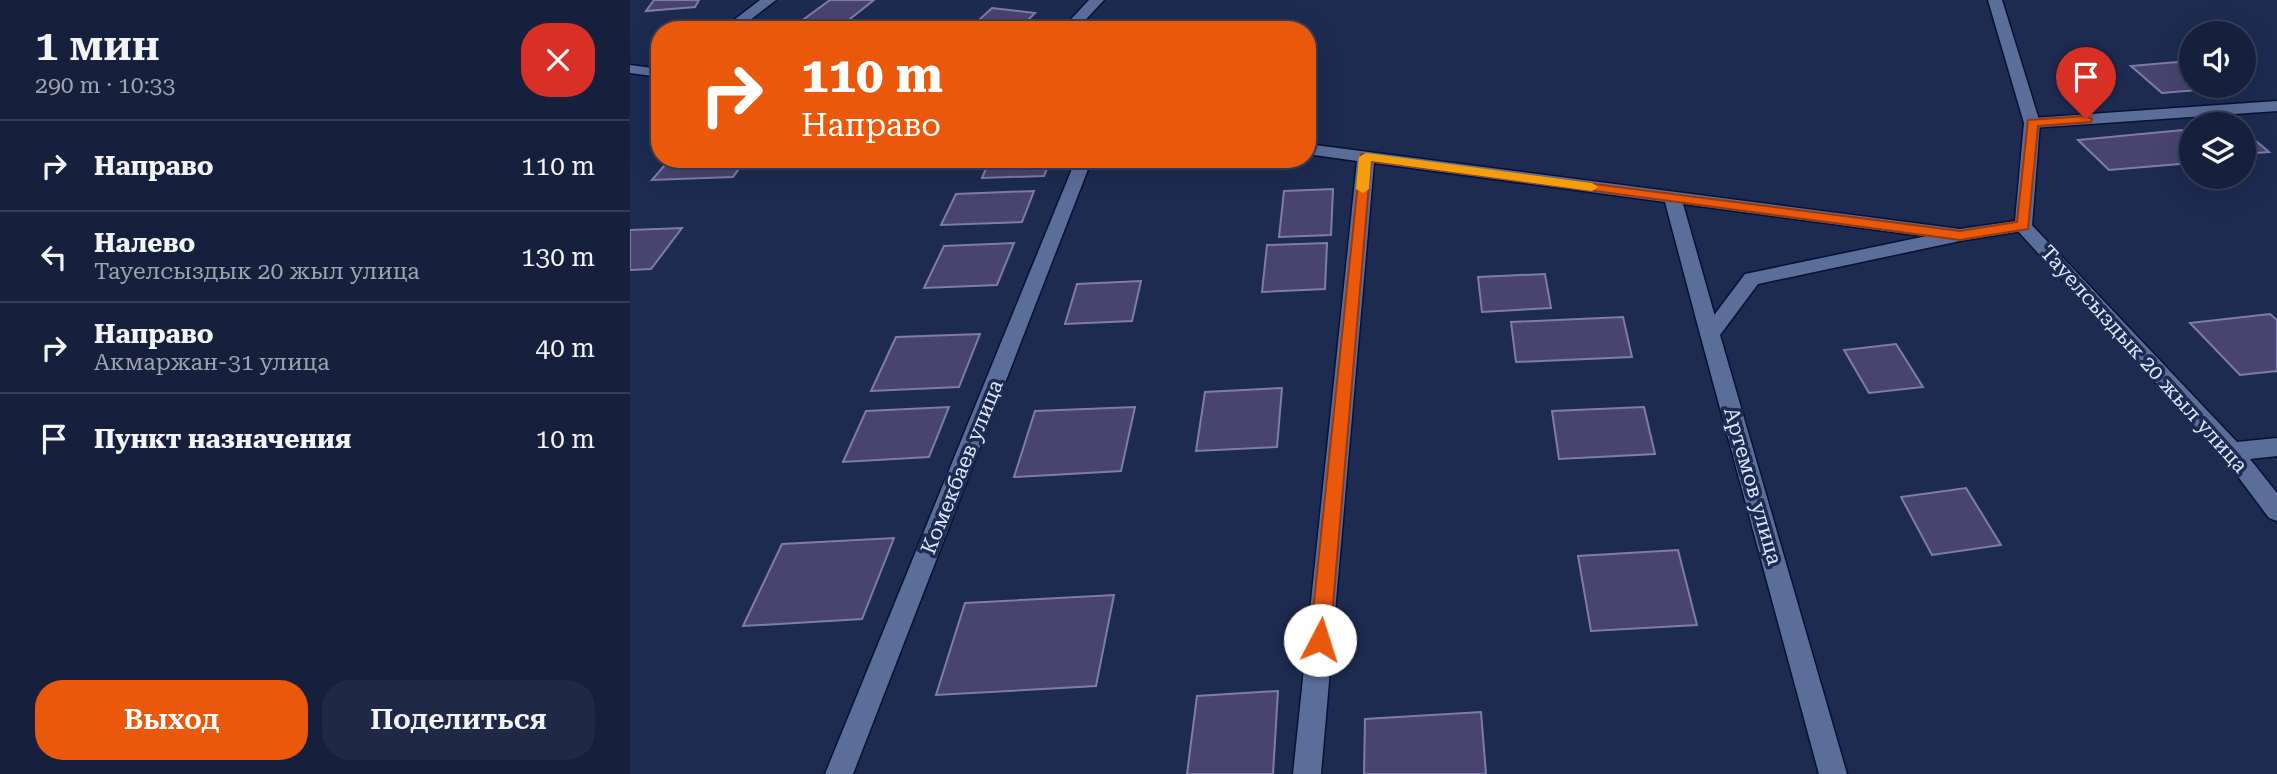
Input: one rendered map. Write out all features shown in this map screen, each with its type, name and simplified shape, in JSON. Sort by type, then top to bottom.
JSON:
[{"type":"street","points":[[740,21],[769,0]]},
{"type":"street","points":[[1077,21],[1097,0]]},
{"type":"street","name":"Тауелсыздык 20 жыл улица","points":[[1995,0],[2032,123],[2023,226],[2232,452],[2277,511]]},
{"type":"street","points":[[630,69],[651,72]]},
{"type":"street","points":[[2032,123],[2277,106]]},
{"type":"street","points":[[1316,150],[1960,235]]},
{"type":"street","points":[[1307,774],[1366,157]]},
{"type":"street","name":"Комекбаев улица","points":[[839,774],[1080,168]]},
{"type":"street","name":"Артемов улица","points":[[1672,197],[1833,774]]},
{"type":"street","points":[[1710,334],[1752,279],[1960,235],[2023,226]]},
{"type":"street","points":[[2232,452],[2277,447]]},
{"type":"building","points":[[654,0],[699,0],[695,7],[646,11]]},
{"type":"building","points":[[830,0],[874,0],[847,21],[801,21]]},
{"type":"building","points":[[992,8],[1035,13],[1027,21],[978,21]]},
{"type":"building","points":[[2177,62],[2179,92],[2162,93],[2131,66]]},
{"type":"building","points":[[2179,130],[2179,164],[2109,170],[2078,140]]},
{"type":"building","points":[[2256,141],[2269,152],[2256,153]]},
{"type":"building","points":[[662,168],[740,168],[733,177],[652,180]]},
{"type":"building","points":[[986,168],[1047,168],[1044,176],[982,178]]},
{"type":"building","points":[[1333,189],[1331,235],[1279,237],[1284,191]]},
{"type":"building","points":[[1034,191],[1022,222],[941,225],[956,194]]},
{"type":"building","points":[[682,228],[651,269],[630,270],[630,230]]},
{"type":"building","points":[[1014,243],[997,285],[924,288],[944,246]]},
{"type":"building","points":[[1327,243],[1325,289],[1262,292],[1267,245]]},
{"type":"building","points":[[1545,274],[1551,308],[1482,312],[1478,277]]},
{"type":"building","points":[[1141,281],[1132,321],[1065,324],[1077,284]]},
{"type":"building","points":[[2270,314],[2277,320],[2277,371],[2240,375],[2190,323]]},
{"type":"building","points":[[1623,317],[1632,357],[1516,362],[1511,322]]},
{"type":"building","points":[[980,334],[959,387],[871,391],[896,337]]},
{"type":"building","points":[[1896,344],[1923,387],[1869,393],[1844,350]]},
{"type":"building","points":[[1282,388],[1277,447],[1196,451],[1205,392]]},
{"type":"building","points":[[949,407],[929,457],[843,462],[866,411]]},
{"type":"building","points":[[1135,407],[1121,471],[1014,477],[1035,411]]},
{"type":"building","points":[[1644,407],[1655,454],[1559,459],[1552,411]]},
{"type":"building","points":[[1966,488],[2001,545],[1932,555],[1901,497]]},
{"type":"building","points":[[894,538],[862,619],[743,626],[782,544]]},
{"type":"building","points":[[1678,550],[1697,625],[1591,631],[1578,556]]},
{"type":"building","points":[[1114,595],[1096,686],[936,695],[965,603]]},
{"type":"building","points":[[1278,691],[1273,774],[1187,774],[1197,696]]},
{"type":"building","points":[[1481,712],[1486,774],[1364,774],[1365,719]]},
{"type":"slow traffic","points":[[1363,189],[1366,157],[1592,187]]},
{"type":"route","points":[[1320,640],[1366,157],[1960,235],[2023,226],[2032,123],[2086,119]]}]
